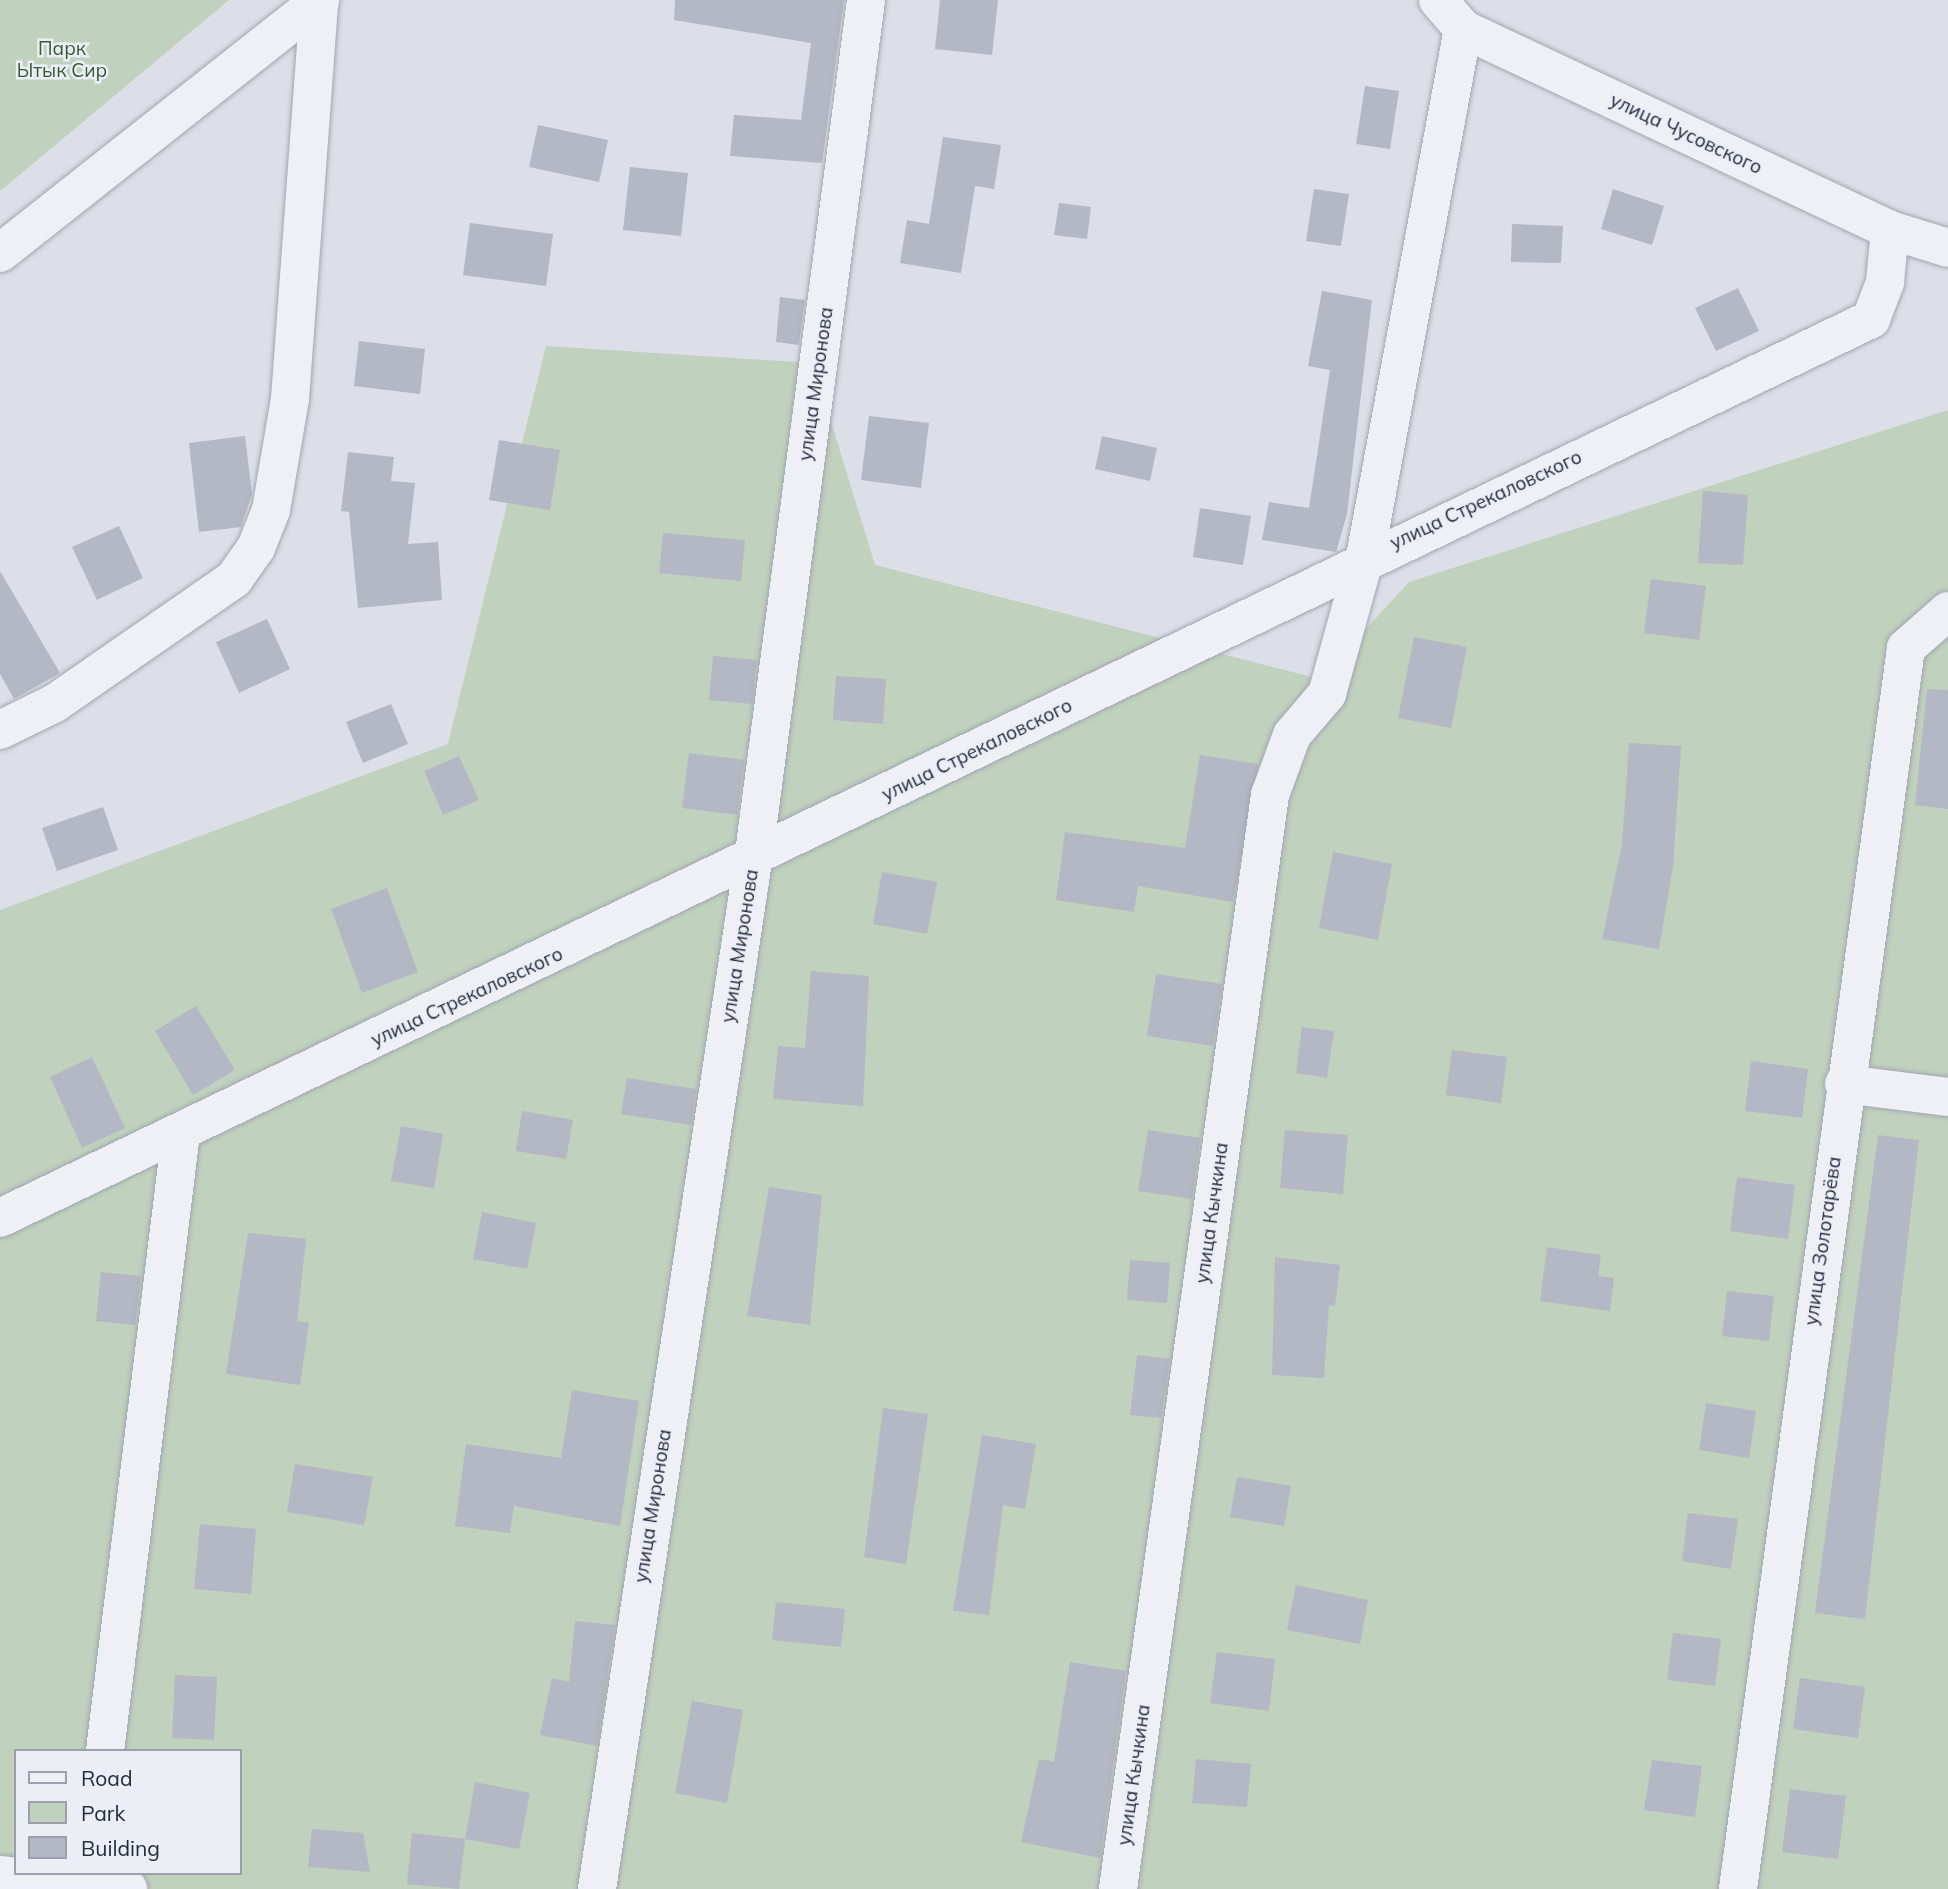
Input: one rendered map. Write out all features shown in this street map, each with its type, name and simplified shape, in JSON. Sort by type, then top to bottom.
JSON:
[{"type":"street","name":"улица Миронова","points":[[597,1889],[753,861],[866,0]]},
{"type":"street","name":"улица Чусовского","points":[[1437,0],[1463,29],[1890,230],[1948,248]]},
{"type":"street","points":[[0,253],[319,1]]},
{"type":"street","points":[[0,730],[55,703],[234,579],[256,548],[271,510],[290,399],[319,1]]},
{"type":"street","name":"улица Кычкина","points":[[1118,1889],[1270,795],[1292,735],[1327,694],[1365,557],[1463,29]]},
{"type":"street","name":"улица Стрекаловского","points":[[0,1218],[753,861],[1365,557],[1871,319],[1885,282],[1890,230]]},
{"type":"street","name":"улица Золотарёва","points":[[1738,1889],[1844,1084],[1906,648],[1948,611]]},
{"type":"street","points":[[1844,1084],[1948,1097]]},
{"type":"street","points":[[105,1749],[181,1133]]},
{"type":"street","points":[[0,1875],[89,1878],[128,1889]]},
{"type":"green space","name":"Парк Ытык Сир","points":[[0,0],[229,0],[0,191]]},
{"type":"green space","points":[[546,346],[813,363],[875,565],[1320,679],[1409,582],[1948,410],[1948,1889],[0,1889],[0,910],[448,744]]},
{"type":"building","points":[[675,0],[844,0],[822,163],[730,156],[734,115],[801,120],[811,43],[674,20]]},
{"type":"building","points":[[940,0],[998,0],[992,55],[935,49]]},
{"type":"building","points":[[1365,86],[1399,91],[1390,149],[1356,144]]},
{"type":"building","points":[[538,125],[608,140],[599,182],[529,167]]},
{"type":"building","points":[[943,137],[1001,145],[994,189],[975,186],[961,273],[900,263],[907,220],[929,224]]},
{"type":"building","points":[[630,167],[688,173],[681,236],[623,230]]},
{"type":"building","points":[[1314,189],[1349,194],[1341,246],[1306,241]]},
{"type":"building","points":[[1613,189],[1664,206],[1652,245],[1601,229]]},
{"type":"building","points":[[1059,203],[1091,207],[1087,239],[1054,235]]},
{"type":"building","points":[[470,223],[553,234],[546,286],[463,275]]},
{"type":"building","points":[[1512,224],[1563,226],[1561,263],[1511,262]]},
{"type":"building","points":[[1738,288],[1759,331],[1716,351],[1695,308]]},
{"type":"building","points":[[1322,291],[1372,300],[1347,514],[1336,552],[1262,540],[1269,502],[1309,508],[1330,370],[1308,366]]},
{"type":"building","points":[[780,297],[805,300],[799,345],[776,342]]},
{"type":"building","points":[[359,341],[425,349],[420,394],[354,386]]},
{"type":"building","points":[[869,416],[929,423],[921,488],[861,480]]},
{"type":"building","points":[[245,436],[252,494],[241,527],[199,532],[189,443]]},
{"type":"building","points":[[1102,436],[1157,448],[1150,481],[1095,469]]},
{"type":"building","points":[[499,440],[560,450],[550,510],[489,500]]},
{"type":"building","points":[[348,452],[394,457],[391,481],[415,483],[408,544],[438,542],[442,600],[358,608],[349,512],[341,511]]},
{"type":"building","points":[[1703,491],[1748,495],[1743,565],[1698,563]]},
{"type":"building","points":[[1200,508],[1251,516],[1243,565],[1193,557]]},
{"type":"building","points":[[119,526],[143,578],[97,600],[72,547]]},
{"type":"building","points":[[663,533],[745,540],[741,581],[659,573]]},
{"type":"building","points":[[0,571],[60,673],[14,699],[0,674]]},
{"type":"building","points":[[1651,579],[1706,586],[1699,640],[1644,633]]},
{"type":"building","points":[[267,619],[290,669],[239,693],[216,642]]},
{"type":"building","points":[[1414,637],[1467,647],[1451,728],[1398,718]]},
{"type":"building","points":[[713,656],[757,660],[752,704],[709,700]]},
{"type":"building","points":[[836,676],[886,679],[883,724],[833,720]]},
{"type":"building","points":[[1927,689],[1948,690],[1948,809],[1915,805]]},
{"type":"building","points":[[391,704],[408,744],[363,763],[346,722]]},
{"type":"building","points":[[1629,743],[1681,746],[1673,866],[1659,949],[1602,939],[1622,845]]},
{"type":"building","points":[[689,753],[744,760],[737,815],[682,808]]},
{"type":"building","points":[[1200,755],[1258,764],[1233,902],[1138,886],[1134,912],[1056,900],[1065,832],[1185,848]]},
{"type":"building","points":[[459,756],[479,800],[443,815],[424,771]]},
{"type":"building","points":[[103,807],[118,850],[57,871],[42,828]]},
{"type":"building","points":[[1333,852],[1392,864],[1378,940],[1319,928]]},
{"type":"building","points":[[882,872],[937,882],[927,934],[873,924]]},
{"type":"building","points":[[387,888],[418,972],[362,993],[331,909]]},
{"type":"building","points":[[811,971],[869,976],[863,1106],[773,1099],[778,1046],[805,1048]]},
{"type":"building","points":[[1156,974],[1222,984],[1213,1046],[1147,1036]]},
{"type":"building","points":[[196,1006],[235,1070],[193,1095],[155,1031]]},
{"type":"building","points":[[1302,1027],[1334,1031],[1327,1078],[1296,1073]]},
{"type":"building","points":[[1452,1050],[1507,1057],[1501,1103],[1446,1095]]},
{"type":"building","points":[[92,1057],[125,1128],[82,1148],[50,1077]]},
{"type":"building","points":[[1751,1061],[1808,1069],[1802,1118],[1745,1111]]},
{"type":"building","points":[[627,1078],[696,1089],[691,1125],[621,1114]]},
{"type":"building","points":[[522,1111],[573,1120],[566,1159],[516,1151]]},
{"type":"building","points":[[401,1126],[443,1134],[434,1188],[391,1181]]},
{"type":"building","points":[[1148,1130],[1200,1138],[1192,1199],[1138,1191]]},
{"type":"building","points":[[1285,1130],[1348,1135],[1343,1194],[1280,1188]]},
{"type":"building","points":[[1878,1135],[1919,1140],[1865,1619],[1815,1613]]},
{"type":"building","points":[[1737,1177],[1795,1185],[1788,1239],[1730,1231]]},
{"type":"building","points":[[769,1187],[822,1195],[810,1325],[747,1316]]},
{"type":"building","points":[[482,1212],[536,1223],[527,1269],[473,1259]]},
{"type":"building","points":[[248,1233],[306,1239],[297,1321],[309,1323],[300,1385],[226,1374]]},
{"type":"building","points":[[1547,1247],[1601,1255],[1598,1276],[1614,1278],[1610,1311],[1540,1301]]},
{"type":"building","points":[[1275,1257],[1340,1265],[1335,1306],[1329,1305],[1324,1378],[1272,1375]]},
{"type":"building","points":[[1130,1260],[1170,1263],[1167,1303],[1127,1300]]},
{"type":"building","points":[[101,1272],[141,1276],[135,1325],[96,1321]]},
{"type":"building","points":[[1727,1291],[1774,1296],[1769,1341],[1722,1336]]},
{"type":"building","points":[[1137,1355],[1170,1359],[1161,1418],[1130,1415]]},
{"type":"building","points":[[572,1390],[639,1401],[620,1526],[514,1506],[510,1533],[455,1526],[466,1444],[561,1458]]},
{"type":"building","points":[[1706,1403],[1756,1411],[1749,1458],[1699,1450]]},
{"type":"building","points":[[883,1408],[928,1414],[906,1564],[864,1557]]},
{"type":"building","points":[[982,1435],[1036,1444],[1025,1509],[1003,1505],[989,1615],[953,1611]]},
{"type":"building","points":[[295,1464],[373,1477],[364,1525],[287,1512]]},
{"type":"building","points":[[1237,1477],[1291,1486],[1284,1526],[1230,1517]]},
{"type":"building","points":[[1688,1513],[1738,1519],[1731,1569],[1682,1561]]},
{"type":"building","points":[[200,1524],[256,1529],[251,1594],[194,1589]]},
{"type":"building","points":[[1296,1585],[1368,1600],[1360,1644],[1287,1630]]},
{"type":"building","points":[[776,1602],[845,1609],[841,1647],[772,1640]]},
{"type":"building","points":[[575,1621],[615,1625],[597,1746],[540,1735],[552,1678],[569,1682]]},
{"type":"building","points":[[1673,1633],[1721,1639],[1715,1686],[1667,1680]]},
{"type":"building","points":[[1217,1652],[1275,1659],[1269,1711],[1210,1703]]},
{"type":"building","points":[[1070,1662],[1126,1671],[1100,1858],[1021,1842],[1039,1759],[1054,1762]]},
{"type":"building","points":[[175,1675],[217,1677],[214,1740],[172,1738]]},
{"type":"building","points":[[1800,1678],[1865,1687],[1858,1738],[1793,1729]]},
{"type":"building","points":[[692,1701],[743,1710],[727,1803],[675,1793]]},
{"type":"building","points":[[1196,1759],[1251,1764],[1247,1807],[1192,1803]]},
{"type":"building","points":[[1652,1760],[1702,1766],[1695,1817],[1644,1810]]},
{"type":"building","points":[[475,1782],[530,1793],[519,1849],[465,1839]]},
{"type":"building","points":[[1790,1789],[1846,1796],[1838,1859],[1782,1852]]},
{"type":"building","points":[[312,1829],[363,1833],[370,1872],[308,1867]]},
{"type":"building","points":[[412,1833],[465,1839],[459,1889],[407,1884]]}]
